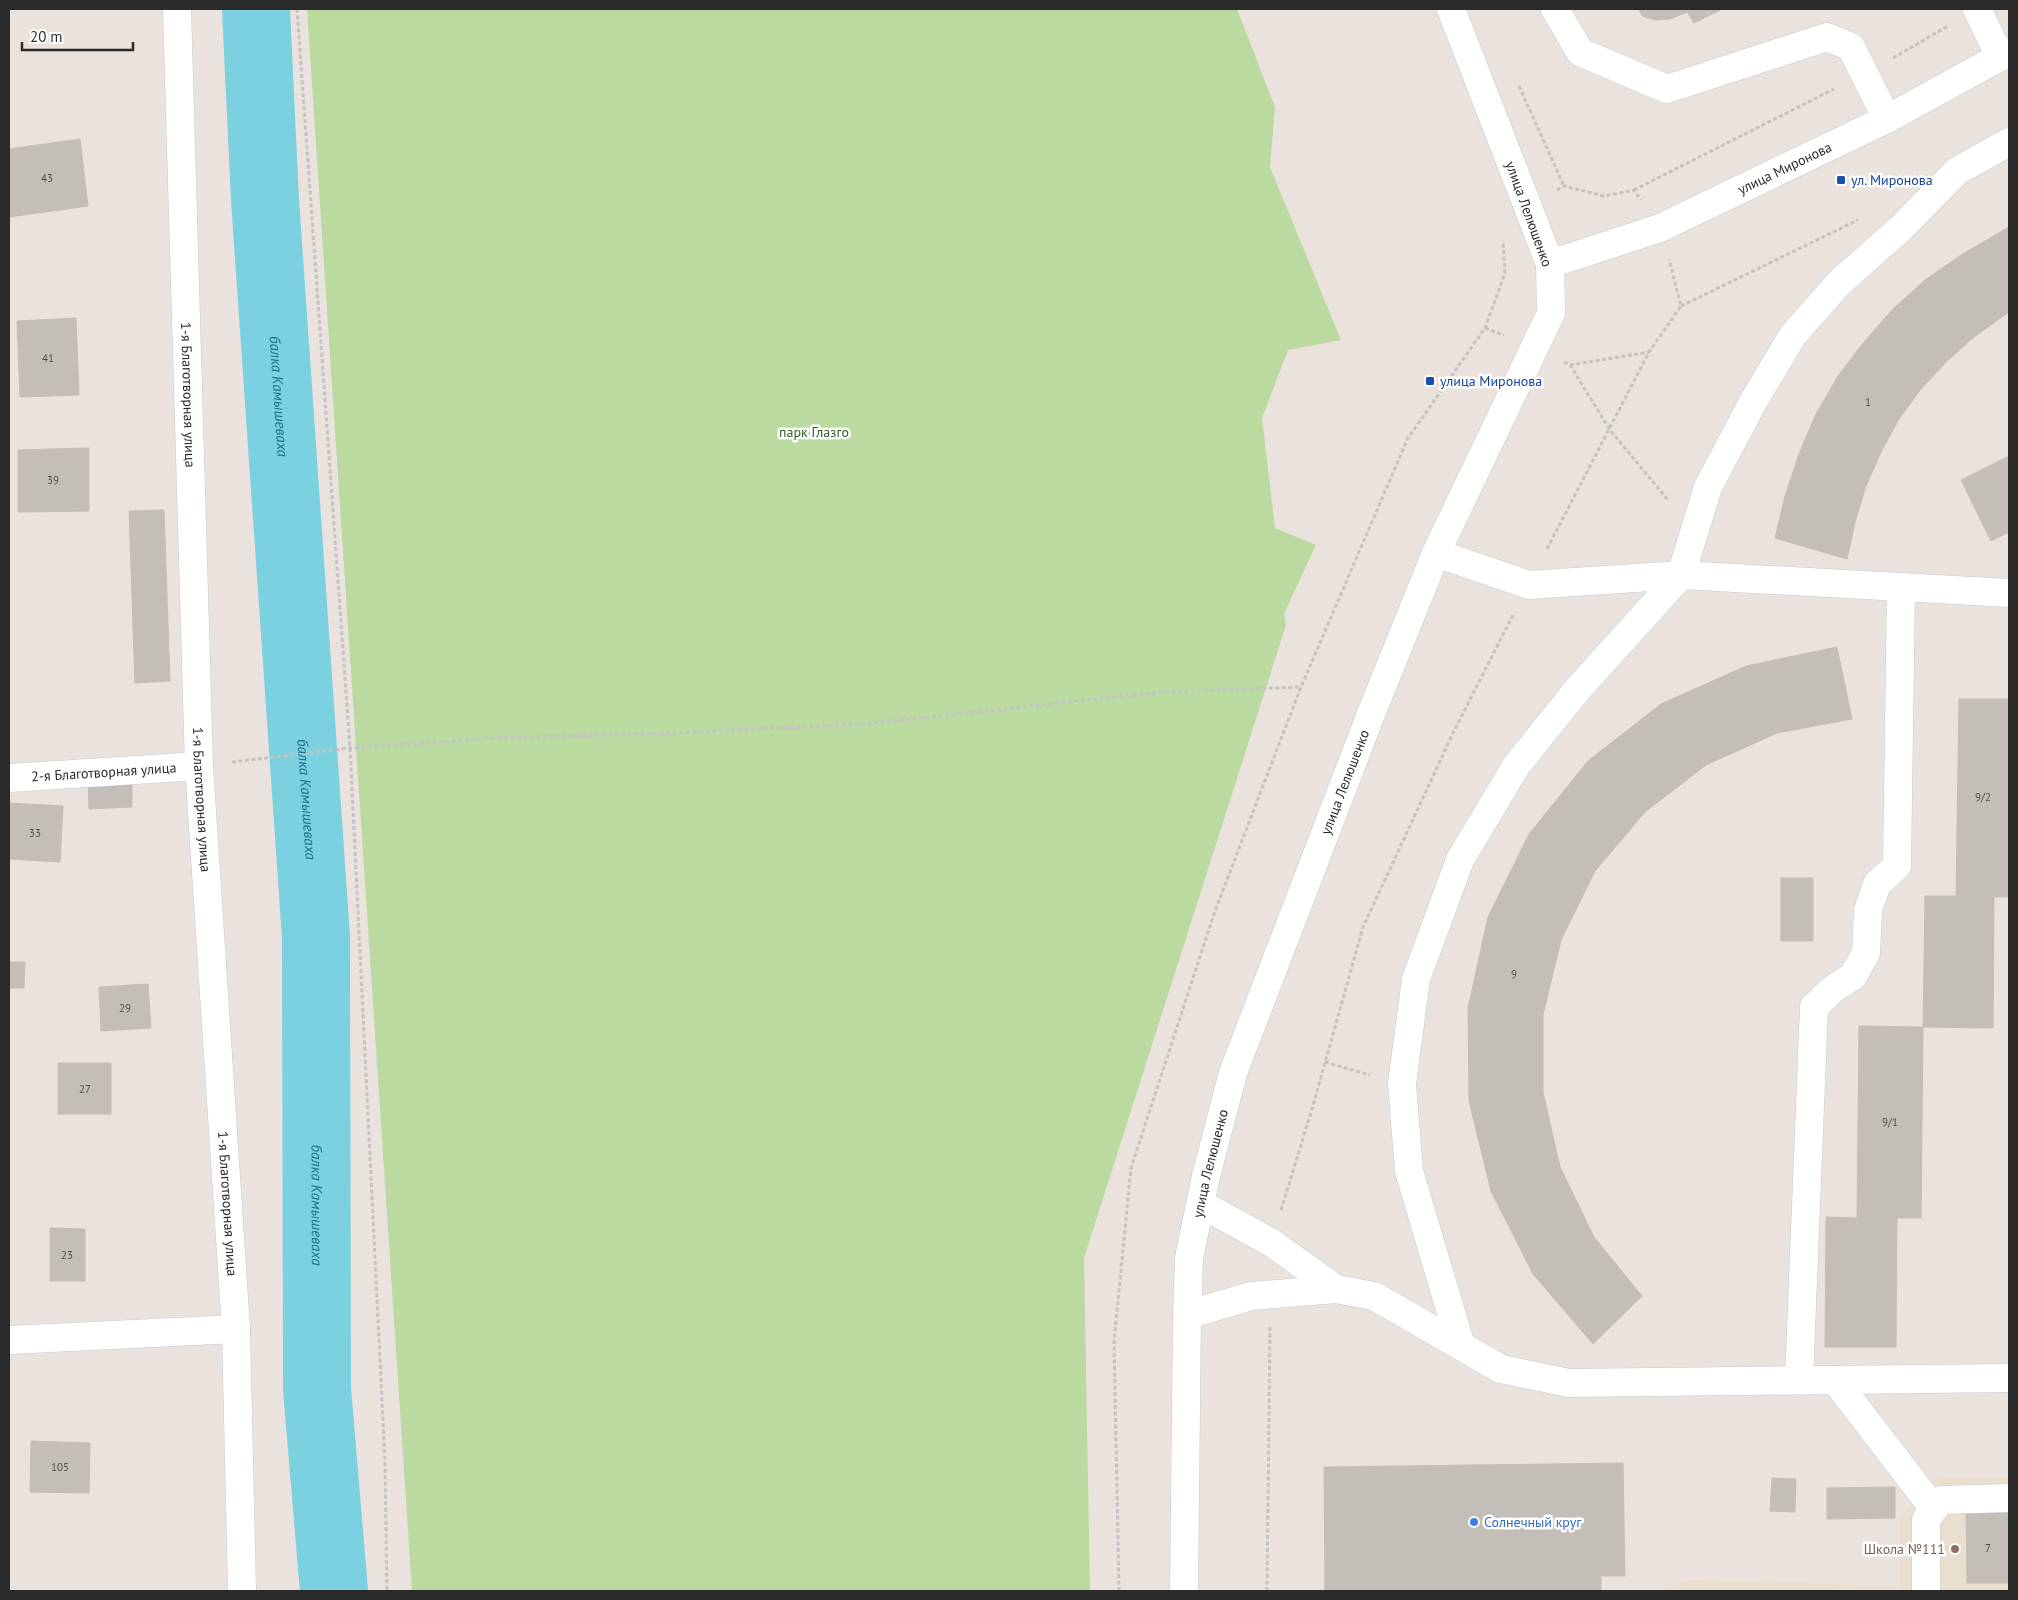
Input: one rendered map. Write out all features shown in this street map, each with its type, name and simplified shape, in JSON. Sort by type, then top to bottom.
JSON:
[{"type":"street","name":"1-я Благотворная улица","points":[[176,9],[199,766],[236,1329],[242,1591]]},
{"type":"street","name":"улица Лелюшенко","points":[[1184,1591],[1187,1315],[1190,1258],[1206,1176],[1234,1073],[1367,724],[1436,553],[1551,313],[1550,264],[1452,9]]},
{"type":"street","points":[[1555,9],[1580,52],[1667,89],[1827,37],[1851,47],[1887,119]]},
{"type":"street","points":[[1978,9],[2004,54]]},
{"type":"street","name":"улица Миронова","points":[[1550,264],[1660,228],[1887,119],[2004,54]]},
{"type":"street","points":[[1461,1346],[1409,1171],[1402,1084],[1416,978],[1460,860],[1516,766],[1577,690],[1681,575],[1708,487],[1753,402],[1793,335],[1840,282],[1900,229],[1957,171],[2009,142]]},
{"type":"street","points":[[1436,553],[1529,585],[1681,575],[2009,593]]},
{"type":"street","points":[[1799,1380],[1814,1007],[1833,989],[1853,976],[1866,953],[1868,910],[1877,884],[1897,866],[1901,588]]},
{"type":"street","name":"2-я Благотворная улица","points":[[9,778],[199,766]]},
{"type":"street","points":[[1201,1204],[1272,1243],[1336,1289]]},
{"type":"street","points":[[1187,1315],[1251,1296],[1336,1289],[1374,1296],[1501,1369],[1568,1383],[2009,1378]]},
{"type":"street","points":[[9,1340],[236,1329]]},
{"type":"street","points":[[1835,1380],[1934,1509]]},
{"type":"street","points":[[1926,1591],[1926,1519],[1940,1500],[2009,1498]]},
{"type":"path","points":[[297,9],[350,748],[385,1462],[387,1591]]},
{"type":"path","points":[[1119,1591],[1114,1342],[1131,1168],[1215,911],[1301,687],[1408,438],[1485,328],[1504,273],[1502,217],[1528,206],[1564,186],[1604,196],[1634,190],[1865,74],[1953,23]]},
{"type":"path","points":[[1516,80],[1564,186]]},
{"type":"path","points":[[1634,190],[1660,228],[1681,306]]},
{"type":"path","points":[[1272,1243],[1363,927],[1453,733],[1649,352],[1681,306],[1859,219]]},
{"type":"path","points":[[1485,328],[1535,348],[1570,365],[1610,430],[1694,531]]},
{"type":"path","points":[[1570,365],[1649,352]]},
{"type":"path","points":[[199,766],[350,748],[496,738],[672,733],[863,724],[1163,692],[1301,687]]},
{"type":"path","points":[[1325,1062],[1402,1084]]},
{"type":"path","points":[[1268,1591],[1270,1294]]},
{"type":"shaded area","name":"Школа №111","points":[[2009,1477],[2009,1591],[1656,1591],[1689,1580],[1900,1586],[1900,1518],[1935,1478]]},
{"type":"green space","name":"парк Глазго","points":[[307,9],[1237,9],[1275,107],[1270,167],[1341,340],[1288,350],[1262,418],[1275,528],[1316,545],[1284,614],[1286,625],[1084,1258],[1090,1591],[412,1591]]},
{"type":"building","points":[[1639,9],[1722,9],[1694,23],[1687,12],[1670,19],[1655,20],[1642,16]]},
{"type":"building","points":[[80,139],[88,206],[9,217],[9,149]]},
{"type":"building","points":[[2009,227],[2009,312],[1974,337],[1947,361],[1921,389],[1899,419],[1881,452],[1866,486],[1855,522],[1847,559],[1775,538],[1785,496],[1799,454],[1816,414],[1838,376],[1893,309],[1925,280],[1961,255]]},
{"type":"building","points":[[76,318],[79,395],[20,397],[17,321]]},
{"type":"building","points":[[89,448],[89,511],[18,512],[18,450]]},
{"type":"building","points":[[2009,456],[2009,532],[1991,541],[1961,480]]},
{"type":"building","points":[[164,510],[170,681],[135,683],[129,511]]},
{"type":"building","points":[[1837,647],[1852,719],[1777,733],[1706,765],[1645,812],[1595,871],[1561,940],[1543,1015],[1543,1092],[1560,1167],[1594,1237],[1642,1296],[1593,1344],[1533,1274],[1491,1191],[1469,1101],[1468,1008],[1488,917],[1529,834],[1588,761],[1661,704],[1746,666]]},
{"type":"building","points":[[1959,699],[2009,699],[2009,897],[1994,897],[1993,1028],[1923,1027],[1925,896],[1956,896]]},
{"type":"building","points":[[132,779],[132,807],[89,809],[88,780]]},
{"type":"building","points":[[9,803],[63,806],[60,862],[9,859]]},
{"type":"building","points":[[1781,878],[1813,878],[1813,941],[1781,941]]},
{"type":"building","points":[[9,962],[25,962],[24,988],[9,988]]},
{"type":"building","points":[[148,984],[151,1028],[101,1031],[99,987]]},
{"type":"building","points":[[1859,1026],[1923,1027],[1921,1218],[1897,1218],[1896,1347],[1825,1347],[1826,1217],[1857,1218]]},
{"type":"building","points":[[58,1063],[111,1063],[111,1114],[58,1114]]},
{"type":"building","points":[[50,1228],[85,1229],[85,1281],[50,1281]]},
{"type":"building","points":[[31,1441],[90,1443],[89,1493],[30,1492]]},
{"type":"building","name":"Солнечный круг","points":[[1623,1463],[1625,1576],[1601,1576],[1601,1591],[1325,1591],[1324,1467]]},
{"type":"building","points":[[1772,1478],[1796,1479],[1795,1512],[1770,1511]]},
{"type":"building","points":[[1895,1487],[1895,1518],[1827,1519],[1827,1488]]},
{"type":"building","points":[[2009,1513],[2009,1583],[1967,1583],[1966,1514]]},
{"type":"waterway","name":"балка Камышеваха","points":[[256,9],[265,200],[316,937],[317,1389],[334,1591]]},
{"type":"place","name":"ул. Миронова","points":[[1841,180]]},
{"type":"place","name":"улица Миронова","points":[[1430,381]]},
{"type":"place","name":"Солнечный круг","points":[[1474,1522]]},
{"type":"place","name":"Школа №111","points":[[1955,1549]]}]
